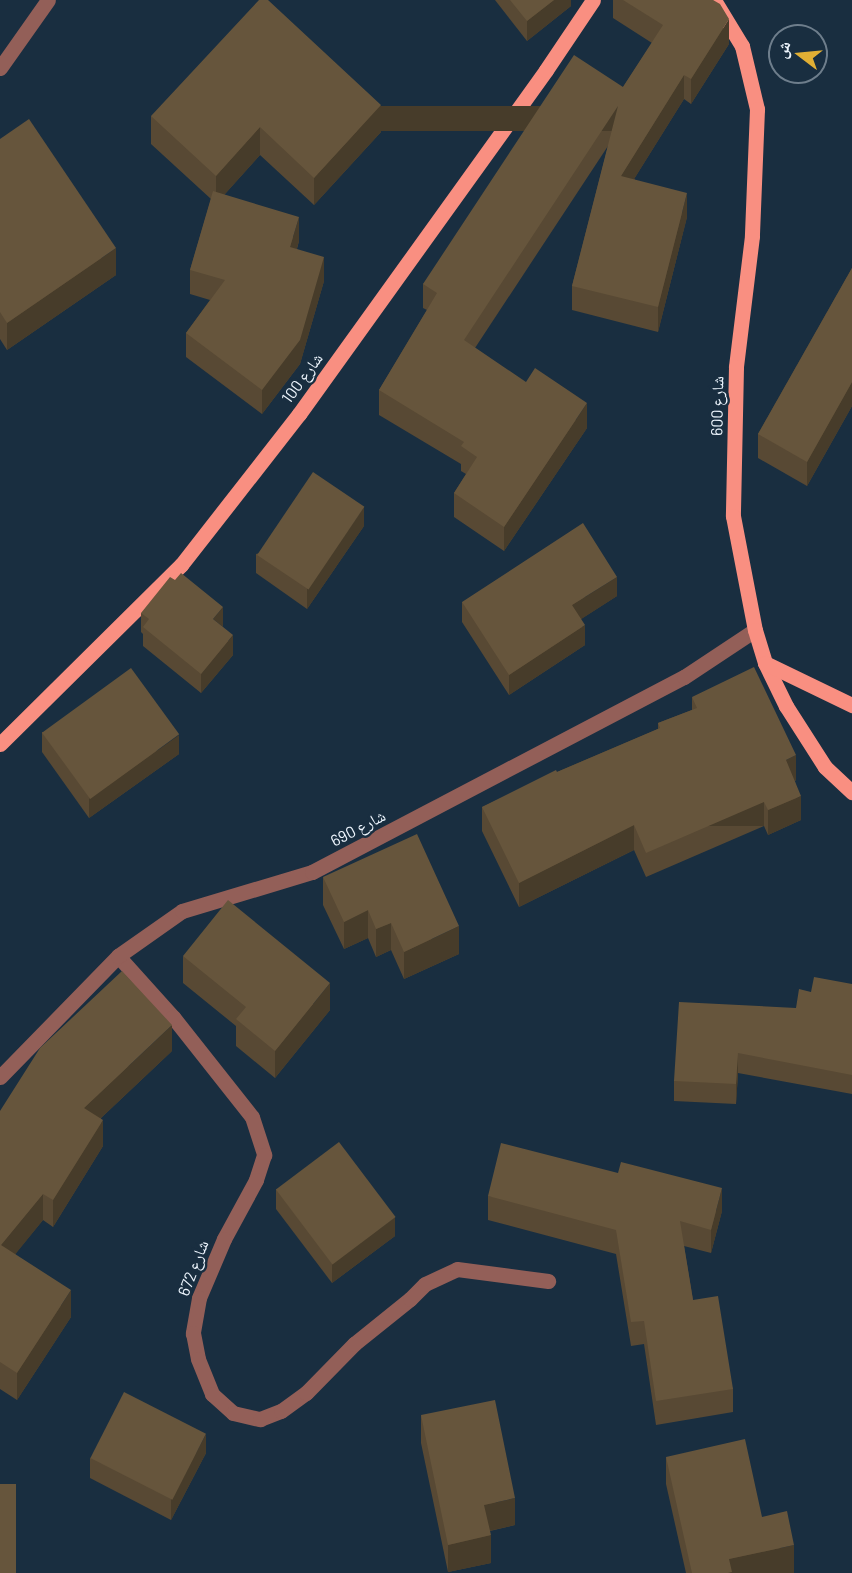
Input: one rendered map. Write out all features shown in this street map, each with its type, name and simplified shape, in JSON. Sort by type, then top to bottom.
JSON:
[{"type":"main road","name":"شارع 100","points":[[0,744],[181,565],[299,414],[546,70],[593,0]]},
{"type":"main road","name":"شارع 600","points":[[714,0],[742,46],[757,109],[752,236],[736,368],[733,516],[755,630],[765,663],[786,706],[825,767],[852,792]]},
{"type":"main road","points":[[765,663],[852,705]]},
{"type":"street","points":[[0,68],[48,0]]},
{"type":"street","name":"شارع 690","points":[[0,1077],[118,956],[182,911],[312,872],[684,677],[755,630]]},
{"type":"street","name":"شارع 672","points":[[118,956],[173,1017],[252,1117],[264,1155],[256,1179],[224,1239],[199,1298],[193,1333],[198,1359],[212,1395],[233,1413],[260,1419],[281,1411],[306,1393],[354,1344],[411,1299],[425,1284],[457,1269],[548,1281]]},
{"type":"building","points":[[259,0],[268,0],[381,105],[314,178],[260,127],[216,176],[151,116]]},
{"type":"building","points":[[510,0],[554,0],[527,21]]},
{"type":"building","points":[[623,0],[713,0],[720,4],[729,19],[691,79],[684,75],[621,176],[687,193],[658,307],[572,286],[618,106],[464,340],[526,382],[535,368],[587,403],[504,527],[454,493],[477,457],[461,446],[464,442],[379,390],[437,293],[423,284],[574,55],[623,87],[663,25]]},
{"type":"building","points":[[29,119],[116,248],[7,323],[0,312],[0,139]]},
{"type":"building","points":[[213,191],[299,217],[290,247],[324,257],[300,340],[262,390],[186,333],[225,280],[190,270]]},
{"type":"building","points":[[852,268],[852,382],[807,462],[758,434]]},
{"type":"building","points":[[313,472],[364,507],[308,590],[257,555]]},
{"type":"building","points":[[583,523],[617,577],[572,605],[585,625],[509,675],[462,602]]},
{"type":"building","points":[[181,573],[223,607],[213,619],[233,635],[201,674],[143,627],[149,619],[141,613],[170,577],[175,580]]},
{"type":"building","points":[[754,667],[796,755],[786,760],[801,796],[768,810],[764,802],[646,853],[634,825],[519,883],[482,807],[556,770],[557,772],[660,728],[658,723],[697,708],[692,697]]},
{"type":"building","points":[[131,668],[179,734],[90,799],[42,733]]},
{"type":"building","points":[[417,834],[459,926],[404,952],[391,923],[376,929],[368,910],[344,922],[323,877]]},
{"type":"building","points":[[228,900],[330,983],[275,1051],[236,1019],[246,1007],[183,956]]},
{"type":"building","points":[[122,971],[172,1025],[84,1108],[103,1120],[53,1200],[43,1194],[1,1245],[71,1290],[17,1373],[0,1362],[0,1111],[40,1048]]},
{"type":"building","points":[[814,977],[852,984],[852,1075],[738,1053],[736,1084],[674,1081],[679,1002],[796,1008],[799,989],[811,992]]},
{"type":"building","points":[[339,1142],[396,1217],[332,1265],[276,1190]]},
{"type":"building","points":[[501,1143],[618,1173],[621,1162],[722,1188],[711,1230],[680,1221],[693,1300],[718,1296],[733,1389],[656,1401],[644,1321],[631,1322],[616,1230],[488,1196]]},
{"type":"building","points":[[124,1392],[206,1434],[172,1500],[90,1458]]},
{"type":"building","points":[[495,1400],[515,1498],[484,1505],[491,1535],[448,1545],[421,1415]]},
{"type":"building","points":[[745,1439],[762,1517],[787,1511],[794,1545],[729,1559],[732,1572],[692,1573],[666,1457]]},
{"type":"building","points":[[0,1484],[16,1484],[16,1573],[0,1573]]}]
